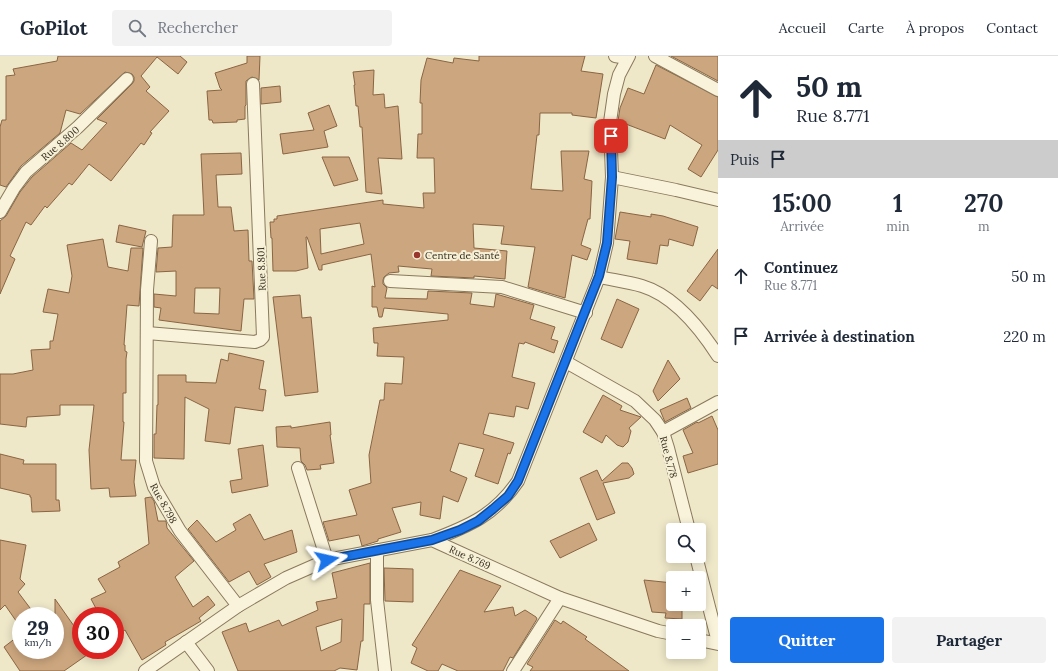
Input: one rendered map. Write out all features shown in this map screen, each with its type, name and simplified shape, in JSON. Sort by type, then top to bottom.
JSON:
[{"type":"street","points":[[145,671],[238,606],[286,578],[327,560],[432,540],[460,530],[478,521],[508,496],[518,481],[586,313],[599,276],[607,243],[612,177],[610,122],[614,94],[628,57],[615,56]]},
{"type":"street","points":[[655,56],[718,90]]},
{"type":"street","name":"Rue 8.800","points":[[0,212],[14,188],[26,172],[78,127],[127,79]]},
{"type":"street","name":"Rue 8.801","points":[[147,333],[256,342],[263,337],[253,84]]},
{"type":"street","points":[[612,177],[718,200]]},
{"type":"street","name":"Rue 8.798","points":[[151,241],[147,290],[146,461],[154,487],[180,531],[238,606]]},
{"type":"street","points":[[599,276],[643,286],[663,296],[684,312],[707,339],[718,356]]},
{"type":"street","points":[[390,281],[502,287],[586,313]]},
{"type":"street","name":"Rue 8.778","points":[[566,362],[635,401],[655,420],[663,432],[687,523]]},
{"type":"street","points":[[663,432],[718,402]]},
{"type":"street","points":[[298,468],[327,560]]},
{"type":"street","name":"Rue 8.769","points":[[432,540],[560,598],[666,633]]},
{"type":"street","points":[[377,550],[377,600],[385,671]]},
{"type":"street","points":[[698,563],[718,643],[706,641]]},
{"type":"street","points":[[513,671],[560,598]]},
{"type":"street","points":[[186,642],[208,671]]},
{"type":"building","points":[[58,56],[180,56],[187,62],[178,74],[157,57],[141,76],[150,87],[146,91],[169,111],[150,132],[152,133],[144,145],[141,143],[111,181],[89,164],[72,185],[69,183],[47,208],[45,206],[31,225],[26,222],[10,256],[15,259],[0,294],[0,221],[6,216],[20,192],[32,177],[71,143],[82,150],[107,123],[97,119],[134,81],[132,74],[125,72],[80,114],[66,110],[60,133],[21,166],[6,187],[0,185],[0,127],[2,120],[6,120],[6,76],[15,75],[13,69],[57,61]]},
{"type":"building","points":[[247,56],[260,56],[259,80],[252,77],[246,81],[245,119],[237,120],[237,122],[213,123],[212,120],[209,120],[207,91],[222,90],[215,73],[247,63]]},
{"type":"building","points":[[479,56],[585,56],[581,71],[603,74],[596,118],[572,115],[572,113],[540,113],[539,135],[537,135],[531,189],[563,191],[561,151],[589,151],[584,179],[592,181],[590,219],[588,219],[581,245],[591,249],[587,260],[572,255],[565,298],[528,287],[535,247],[501,244],[504,226],[473,224],[474,248],[507,251],[505,279],[474,276],[474,278],[431,276],[432,269],[398,266],[399,272],[389,273],[384,277],[383,284],[387,288],[385,298],[427,299],[428,291],[472,293],[470,304],[494,307],[496,294],[534,305],[530,319],[555,327],[551,339],[558,341],[554,353],[525,342],[524,344],[519,343],[512,377],[535,383],[528,409],[516,406],[514,417],[489,413],[483,434],[514,443],[510,454],[508,453],[498,484],[475,476],[484,449],[459,443],[450,471],[467,478],[458,502],[443,496],[440,519],[420,515],[421,502],[392,508],[401,532],[362,546],[359,535],[329,541],[323,522],[357,515],[349,490],[371,483],[369,455],[380,400],[384,400],[385,383],[402,384],[404,357],[377,356],[378,343],[374,343],[373,328],[448,320],[448,314],[384,308],[382,317],[379,317],[377,307],[372,307],[372,286],[375,287],[371,254],[322,265],[322,270],[319,270],[307,237],[308,268],[296,271],[273,271],[270,222],[274,222],[274,219],[277,219],[277,216],[383,200],[383,204],[424,208],[423,193],[435,193],[434,158],[417,158],[418,134],[422,134],[422,103],[420,103],[421,80],[427,58],[453,63],[454,58],[479,61]],"holes":[[[360,223],[364,244],[321,254],[320,229]]]},
{"type":"building","points":[[671,56],[718,56],[718,81]]},
{"type":"building","points":[[656,65],[718,97],[718,150],[701,177],[688,169],[702,145],[670,125],[665,139],[618,121],[620,108],[628,88],[644,94]]},
{"type":"building","points":[[374,70],[373,95],[384,94],[385,108],[398,106],[402,159],[378,158],[382,194],[366,192],[362,127],[360,127],[358,106],[356,106],[353,72]]},
{"type":"building","points":[[280,86],[281,102],[261,104],[261,88]]},
{"type":"building","points":[[329,105],[337,126],[324,131],[328,147],[283,154],[280,134],[314,130],[308,113]]},
{"type":"building","points":[[241,153],[242,174],[216,175],[218,207],[231,207],[234,231],[248,230],[249,261],[252,261],[254,299],[244,299],[241,331],[159,320],[161,308],[154,307],[154,294],[176,296],[176,271],[156,272],[158,248],[172,247],[173,215],[204,215],[201,154]],"holes":[[[195,288],[220,288],[219,314],[194,313]]]},
{"type":"building","points":[[322,157],[349,157],[358,180],[334,186]]},
{"type":"building","points":[[620,212],[651,217],[651,214],[663,216],[698,227],[693,246],[669,239],[668,246],[660,245],[657,264],[627,259],[630,241],[615,239]]},
{"type":"building","points":[[119,225],[146,231],[142,247],[116,242]]},
{"type":"building","points":[[103,239],[108,267],[128,271],[131,248],[143,248],[139,306],[127,305],[124,345],[125,351],[127,352],[126,393],[123,393],[124,422],[121,460],[136,460],[134,482],[136,496],[110,497],[109,488],[91,489],[89,450],[94,405],[60,405],[60,415],[27,417],[26,427],[0,424],[0,374],[13,374],[33,370],[31,350],[50,349],[50,341],[53,341],[58,314],[43,312],[48,289],[69,293],[72,276],[67,245]]},
{"type":"building","points":[[718,249],[718,289],[712,285],[700,301],[687,291]]},
{"type":"building","points":[[300,295],[302,318],[311,317],[318,392],[285,396],[273,297]]},
{"type":"building","points":[[617,299],[639,309],[622,348],[601,339]]},
{"type":"building","points":[[229,353],[264,361],[259,389],[266,390],[263,411],[235,407],[230,444],[205,441],[209,409],[185,397],[184,459],[154,458],[154,434],[156,434],[158,405],[158,375],[186,375],[186,382],[216,383],[221,359],[228,361]]},
{"type":"building","points":[[668,360],[680,379],[658,401],[653,391]]},
{"type":"building","points":[[603,395],[622,406],[620,410],[641,417],[629,428],[631,431],[628,442],[623,447],[617,445],[606,435],[602,443],[583,432]]},
{"type":"building","points":[[687,398],[691,408],[665,422],[660,410]]},
{"type":"building","points":[[712,416],[718,430],[718,464],[688,473],[683,456],[693,453],[683,430]]},
{"type":"building","points":[[330,422],[330,435],[334,463],[320,465],[321,469],[307,470],[301,461],[300,448],[277,447],[276,427],[291,426],[291,428]]},
{"type":"building","points":[[263,445],[268,486],[232,493],[230,481],[242,479],[238,449]]},
{"type":"building","points":[[0,454],[24,460],[23,464],[56,464],[56,500],[59,500],[60,511],[32,512],[30,495],[0,488]]},
{"type":"building","points":[[622,463],[628,463],[634,474],[629,478],[603,483],[615,513],[597,520],[580,478],[597,470],[602,481]]},
{"type":"building","points":[[151,497],[154,501],[158,521],[166,521],[167,528],[194,561],[175,577],[193,607],[208,596],[215,605],[199,618],[201,621],[165,642],[166,645],[142,660],[124,631],[124,607],[95,607],[91,599],[106,592],[98,579],[120,567],[118,562],[149,544],[145,498]]},
{"type":"building","points":[[250,514],[264,540],[292,530],[297,552],[264,564],[271,577],[257,585],[249,571],[229,582],[188,529],[197,520],[216,542],[236,530],[233,524]]},
{"type":"building","points":[[589,523],[597,540],[560,558],[550,541]]},
{"type":"building","points":[[0,540],[26,545],[20,579],[25,584],[18,592],[29,607],[12,607],[12,615],[5,605],[0,610]]},
{"type":"building","points":[[370,563],[370,604],[364,604],[363,641],[361,641],[357,670],[340,668],[334,671],[238,671],[222,632],[246,623],[249,632],[279,620],[282,626],[318,610],[316,602],[337,598],[332,573]],"holes":[[[342,619],[341,642],[321,651],[316,627]]]},
{"type":"building","points":[[384,568],[413,569],[413,602],[385,601]]},
{"type":"building","points":[[460,570],[501,586],[484,612],[513,607],[515,616],[525,610],[537,619],[513,658],[510,657],[503,671],[458,671],[442,664],[438,671],[428,671],[411,663],[417,648],[412,645]]},
{"type":"building","points":[[644,580],[666,582],[666,611],[682,611],[682,619],[665,618],[666,613],[652,612]]},
{"type":"building","points":[[55,599],[61,607],[55,607]]},
{"type":"building","points":[[64,612],[72,623],[72,659],[81,659],[64,671],[20,671],[12,659],[64,659]]},
{"type":"building","points":[[555,620],[561,624],[563,621],[587,637],[585,639],[629,671],[530,671],[533,667],[527,664]]},
{"type":"building","points":[[12,641],[12,659],[4,647]]},
{"type":"place","name":"Centre de Santé","points":[[417,255]]},
{"type":"route","points":[[327,560],[432,540],[460,530],[478,521],[508,496],[518,481],[586,313],[599,276],[607,243],[612,177],[611,136]]}]
